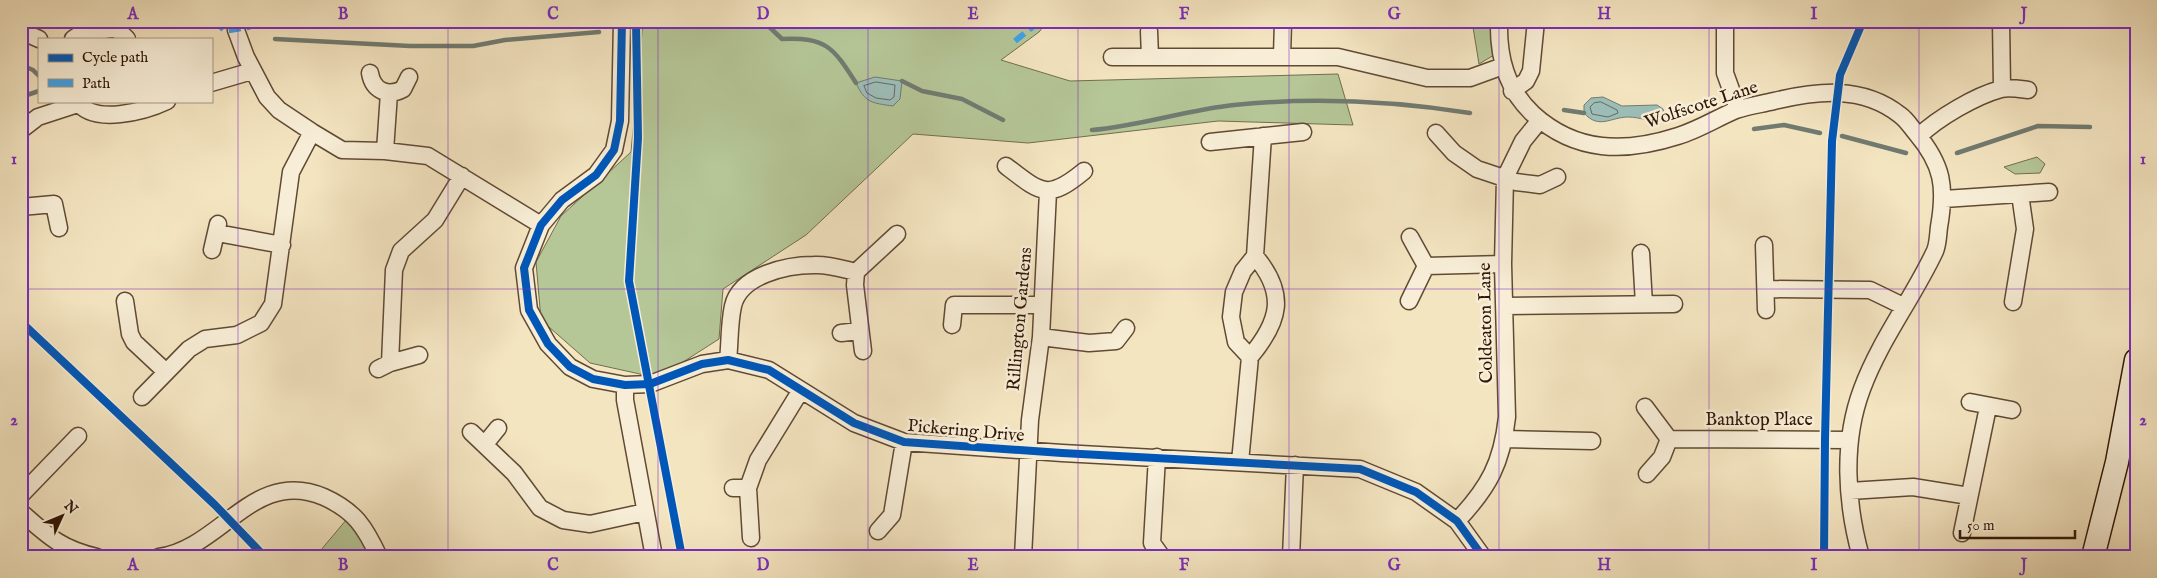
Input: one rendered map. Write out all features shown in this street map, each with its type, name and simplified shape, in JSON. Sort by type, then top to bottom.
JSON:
[{"type":"street","points":[[236,21],[236,30],[252,71],[267,97],[279,110],[342,150],[385,151],[428,156],[541,225]]},
{"type":"street","name":"Pickering Drive","points":[[622,21],[620,121],[614,150],[596,175],[562,200],[541,225],[524,268],[528,310],[548,344],[570,367],[593,379],[625,385],[650,384],[702,364],[728,360],[769,370],[854,423],[904,442],[1360,469],[1416,492],[1457,521],[1483,557]]},
{"type":"street","points":[[1282,56],[1283,21]]},
{"type":"street","name":"Wolfscote Lane","points":[[1499,21],[1498,38],[1503,66],[1512,91],[1540,120],[1567,138],[1594,146],[1630,147],[1679,136],[1738,109],[1810,93],[1836,92],[1877,102],[1901,115],[1936,158],[1944,199],[1936,249],[1886,337],[1861,390],[1848,440],[1854,532],[1861,557]]},
{"type":"street","points":[[1512,91],[1526,81],[1532,71],[1536,21]]},
{"type":"street","points":[[1725,21],[1725,73],[1738,109]]},
{"type":"street","points":[[2001,21],[2002,88]]},
{"type":"street","points":[[74,38],[79,35],[119,29]]},
{"type":"street","points":[[1149,30],[1150,57]]},
{"type":"street","points":[[21,31],[38,39]]},
{"type":"street","points":[[1112,57],[1338,57],[1427,78],[1470,78],[1503,66]]},
{"type":"street","points":[[212,83],[252,71]]},
{"type":"street","points":[[370,73],[374,85],[381,91],[389,94],[403,89],[410,77]]},
{"type":"street","points":[[1919,136],[1932,124],[1979,98],[2002,88],[2028,90]]},
{"type":"street","points":[[385,151],[389,94]]},
{"type":"street","points":[[21,130],[38,117],[78,103],[94,112],[128,115],[164,102]]},
{"type":"street","name":"Coldeaton Lane","points":[[1457,521],[1471,506],[1497,467],[1505,439],[1507,417],[1503,264],[1505,178],[1523,141],[1540,120]]},
{"type":"street","points":[[142,397],[189,349],[205,340],[237,335],[262,323],[273,304],[291,172],[312,132]]},
{"type":"street","points":[[1210,142],[1303,132]]},
{"type":"street","points":[[1436,133],[1454,153],[1477,169],[1516,182],[1540,185],[1557,177]]},
{"type":"street","points":[[1250,356],[1236,342],[1231,317],[1234,292],[1244,270],[1255,256],[1263,136]]},
{"type":"street","points":[[1006,166],[1033,187],[1048,191],[1066,186],[1084,171]]},
{"type":"street","points":[[419,356],[384,366],[394,270],[401,251],[434,220],[462,176]]},
{"type":"street","name":"Rillington Gardens","points":[[1023,557],[1030,420],[1041,337],[1048,191]]},
{"type":"street","points":[[1944,199],[2049,192]]},
{"type":"street","points":[[2013,302],[2009,276],[2025,229],[2020,194]]},
{"type":"street","points":[[22,206],[54,204],[59,228]]},
{"type":"street","points":[[212,250],[217,227],[282,245]]},
{"type":"street","points":[[863,351],[859,331],[856,272],[889,235]]},
{"type":"street","points":[[1410,237],[1426,266]]},
{"type":"street","points":[[1764,246],[1766,310]]},
{"type":"street","points":[[1641,253],[1644,304]]},
{"type":"street","points":[[1240,462],[1250,356],[1273,325],[1275,307],[1274,286],[1267,270],[1255,256]]},
{"type":"street","points":[[728,360],[733,305],[742,289],[761,276],[786,268],[815,264],[856,272]]},
{"type":"street","points":[[1426,266],[1503,264]]},
{"type":"street","points":[[1408,301],[1426,266]]},
{"type":"street","points":[[1766,289],[1870,290],[1903,306]]},
{"type":"street","points":[[126,301],[130,334],[134,342],[166,371]]},
{"type":"street","points":[[1505,306],[1674,304]]},
{"type":"street","points":[[952,325],[954,305],[1042,305]]},
{"type":"street","points":[[1041,337],[1089,343],[1116,341],[1126,328]]},
{"type":"street","points":[[841,333],[859,331]]},
{"type":"street","points":[[2093,557],[2116,462],[2136,360]]},
{"type":"street","points":[[625,385],[625,400],[654,557]]},
{"type":"street","points":[[751,538],[740,488],[801,390]]},
{"type":"street","points":[[1970,402],[1988,407],[2012,410]]},
{"type":"street","points":[[1645,407],[1669,439],[1662,457],[1647,474]]},
{"type":"street","points":[[1962,533],[1988,407]]},
{"type":"street","points":[[485,444],[498,428]]},
{"type":"street","points":[[471,432],[514,473],[540,508],[563,520],[590,524],[645,512]]},
{"type":"street","points":[[21,495],[78,436]]},
{"type":"street","points":[[1505,439],[1592,441]]},
{"type":"street","name":"Banktop Place","points":[[1669,439],[1848,440]]},
{"type":"street","points":[[878,531],[892,515],[904,442]]},
{"type":"street","points":[[1157,457],[1152,543],[1162,557]]},
{"type":"street","points":[[1291,557],[1295,465]]},
{"type":"street","points":[[1850,491],[1913,488],[1969,496]]},
{"type":"street","points":[[160,557],[199,551],[246,507],[267,495],[284,490],[310,491],[343,506],[352,513],[371,539],[379,557]]},
{"type":"street","points":[[21,512],[51,539],[74,552],[97,557]]},
{"type":"green space","points":[[643,21],[1048,21],[1039,32],[1001,60],[1070,81],[1338,74],[1353,125],[1218,121],[1028,143],[913,134],[806,235],[723,289],[719,339],[658,378],[590,363],[541,320],[536,262],[561,216],[631,152]]},
{"type":"green space","points":[[1472,21],[1492,21],[1494,55],[1479,64]]},
{"type":"green space","points":[[2037,157],[2045,164],[2040,173],[2015,174],[2004,167]]},
{"type":"green space","points":[[352,513],[378,557],[315,557]]},
{"type":"water","points":[[875,77],[902,81],[900,99],[893,106],[870,101],[859,90],[856,83]]},
{"type":"water","points":[[1603,97],[1622,106],[1657,105],[1663,109],[1664,114],[1660,120],[1628,117],[1600,122],[1595,121],[1584,113],[1584,105],[1591,98]]},
{"type":"waterway","points":[[763,21],[782,39],[809,40],[827,47],[841,61],[856,83]]},
{"type":"waterway","points":[[275,39],[410,46],[473,46],[505,40],[599,32]]},
{"type":"waterway","points":[[21,65],[33,70],[38,75]]},
{"type":"waterway","points":[[902,81],[922,91],[962,99],[1003,120]]},
{"type":"waterway","points":[[21,97],[38,91]]},
{"type":"waterway","points":[[1092,130],[1128,125],[1216,107],[1293,101],[1382,103],[1470,113]]},
{"type":"waterway","points":[[1564,110],[1584,113]]},
{"type":"waterway","points":[[1754,129],[1784,125],[1820,133]]},
{"type":"waterway","points":[[1957,153],[2038,126],[2090,127]]},
{"type":"waterway","points":[[1842,136],[1906,153]]},
{"type":"marked path","points":[[215,21],[225,31],[249,27],[255,21]]},
{"type":"marked path","points":[[1015,41],[1040,21]]},
{"type":"cycle path","points":[[622,21],[620,121],[614,150],[596,175],[562,200],[541,225],[524,268],[529,310],[548,344],[570,367],[593,379],[625,385],[650,384],[702,364],[728,360],[769,370],[854,423],[904,442],[1062,453],[1360,469],[1416,492],[1457,521],[1483,557]]},
{"type":"cycle path","points":[[636,21],[638,138],[629,281],[682,557]]},
{"type":"cycle path","points":[[1824,557],[1832,141],[1840,75],[1863,21]]},
{"type":"cycle path","points":[[21,322],[215,505],[265,557]]}]
